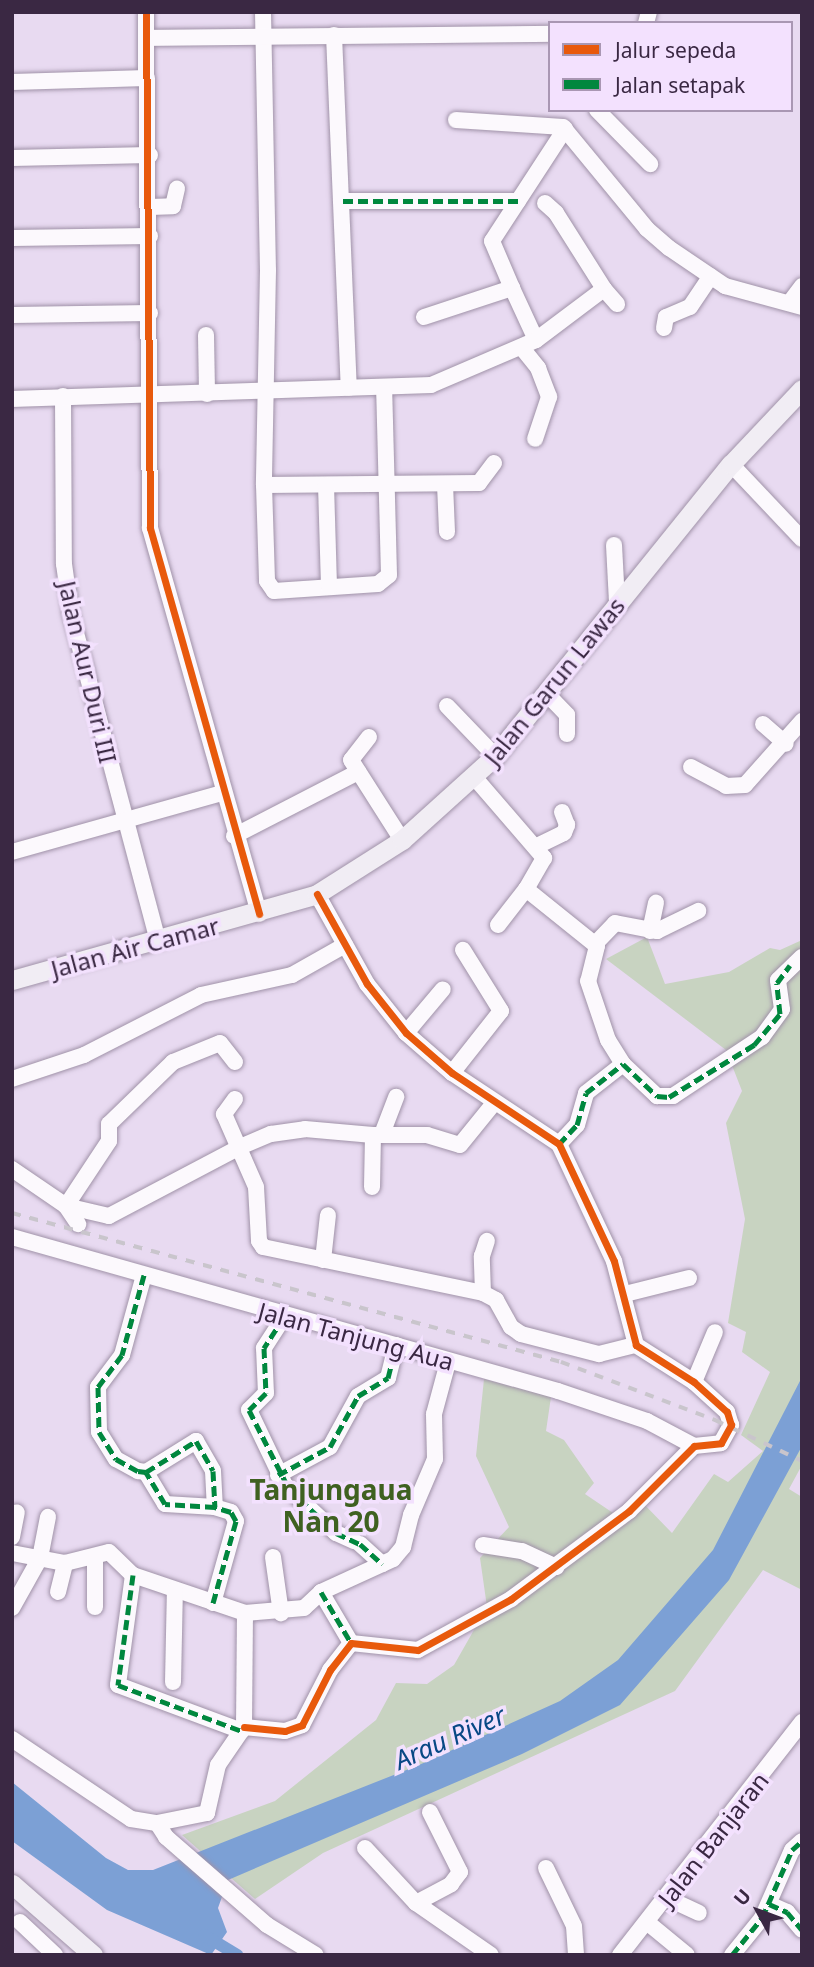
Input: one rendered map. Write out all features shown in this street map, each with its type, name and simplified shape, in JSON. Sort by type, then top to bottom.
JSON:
[{"type":"main road","name":"Jalan Garun Lawas","points":[[259,914],[317,894],[402,840],[475,778],[547,694],[617,603],[731,464],[802,389]]},
{"type":"main road","name":"Jalan Air Camar","points":[[12,980],[259,914]]},
{"type":"main road","points":[[12,1884],[82,1951]]},
{"type":"street","points":[[146,12],[150,155],[150,528],[234,836],[259,914]]},
{"type":"street","points":[[263,12],[268,270],[264,485],[270,587],[279,592],[378,584],[389,575],[384,388]]},
{"type":"street","points":[[148,37],[262,34],[548,34]]},
{"type":"street","points":[[334,35],[349,388]]},
{"type":"street","points":[[12,82],[147,78]]},
{"type":"street","points":[[599,112],[650,164]]},
{"type":"street","points":[[456,120],[563,121]]},
{"type":"street","points":[[535,439],[549,397],[512,288],[492,244],[563,121]]},
{"type":"street","points":[[563,121],[646,229],[711,276],[737,290],[796,304],[802,286]]},
{"type":"street","points":[[12,158],[150,155]]},
{"type":"street","points":[[150,207],[173,206],[177,188]]},
{"type":"street","points":[[343,201],[518,201]]},
{"type":"street","points":[[545,203],[556,213],[604,289],[617,304]]},
{"type":"street","points":[[12,238],[150,236]]},
{"type":"street","points":[[664,328],[666,317],[690,307],[711,276]]},
{"type":"street","points":[[424,317],[512,288]]},
{"type":"street","points":[[12,399],[207,394],[265,387],[384,388],[441,382],[529,344],[604,289]]},
{"type":"street","points":[[12,315],[150,313]]},
{"type":"street","points":[[206,335],[207,394]]},
{"type":"street","name":"Jalan Aur Duri III","points":[[63,396],[64,564],[71,614],[158,941]]},
{"type":"street","points":[[264,485],[482,482],[494,463]]},
{"type":"street","points":[[731,464],[802,539]]},
{"type":"street","points":[[446,484],[447,532]]},
{"type":"street","points":[[326,485],[329,587]]},
{"type":"street","points":[[614,545],[617,603]]},
{"type":"street","points":[[547,694],[567,715],[567,734]]},
{"type":"street","points":[[447,706],[495,756]]},
{"type":"street","points":[[691,767],[726,786],[739,786],[752,780],[786,744],[802,722]]},
{"type":"street","points":[[763,724],[786,744]]},
{"type":"street","points":[[369,737],[352,755],[358,772],[402,840]]},
{"type":"street","points":[[234,836],[358,772]]},
{"type":"street","points":[[475,778],[536,847],[544,864],[498,925]]},
{"type":"street","points":[[12,852],[222,793]]},
{"type":"street","points":[[536,847],[564,832],[567,825],[562,812]]},
{"type":"street","points":[[526,889],[595,944],[598,949],[588,981],[607,1040],[623,1064],[665,1098],[754,1045],[777,1020],[782,1005],[777,984],[802,957]]},
{"type":"street","points":[[317,894],[373,993],[406,1033],[452,1073],[559,1144],[589,1202],[625,1294],[636,1345],[694,1382],[727,1412],[731,1425],[719,1444],[694,1446],[629,1511],[557,1567],[427,1647],[404,1651],[351,1643]]},
{"type":"street","points":[[650,931],[656,903]]},
{"type":"street","points":[[595,944],[619,922],[650,931],[698,911]]},
{"type":"street","points":[[12,1079],[84,1055],[201,995],[292,975],[345,945]]},
{"type":"street","points":[[452,1073],[502,1011],[463,950]]},
{"type":"street","points":[[406,1033],[443,989]]},
{"type":"street","points":[[66,1206],[109,1141],[109,1124],[173,1062],[220,1043],[235,1062]]},
{"type":"street","points":[[559,1144],[577,1125],[586,1093],[623,1064]]},
{"type":"street","points":[[372,1187],[378,1134],[396,1097]]},
{"type":"street","points":[[235,1099],[225,1114],[258,1193],[260,1245],[484,1293],[496,1300],[511,1327],[521,1334],[600,1354],[636,1345]]},
{"type":"street","points":[[12,1169],[66,1206],[109,1216],[240,1147],[271,1134],[305,1129],[427,1135],[460,1145],[495,1102]]},
{"type":"street","points":[[66,1206],[79,1238]]},
{"type":"street","points":[[323,1260],[328,1215]]},
{"type":"street","name":"Jalan Tanjung Aua","points":[[12,1237],[79,1238],[144,1275],[284,1317],[396,1345],[604,1405],[647,1421],[694,1446]]},
{"type":"street","points":[[484,1293],[482,1256],[487,1241]]},
{"type":"street","points":[[144,1275],[121,1355],[101,1382],[96,1404],[99,1432],[108,1451],[130,1468],[146,1472],[165,1504],[215,1507],[231,1512],[236,1521],[213,1603]]},
{"type":"street","points":[[625,1294],[689,1278]]},
{"type":"street","points":[[284,1317],[264,1348],[267,1393],[249,1408],[278,1475],[335,1533],[357,1543],[382,1564]]},
{"type":"street","points":[[694,1382],[715,1332]]},
{"type":"street","points":[[278,1475],[330,1447],[358,1396],[388,1378],[396,1345]]},
{"type":"street","points":[[12,1553],[65,1563],[111,1553],[133,1575],[245,1613],[281,1613],[306,1607],[321,1592],[382,1564],[403,1547],[411,1515],[433,1465],[434,1414],[448,1362]]},
{"type":"street","points":[[146,1472],[196,1441],[213,1471],[215,1507]]},
{"type":"street","points":[[12,1537],[17,1512]]},
{"type":"street","points":[[12,1608],[40,1558],[48,1517]]},
{"type":"street","points":[[483,1545],[522,1551],[557,1567]]},
{"type":"street","points":[[273,1557],[281,1613]]},
{"type":"street","points":[[95,1558],[95,1607]]},
{"type":"street","points":[[58,1592],[65,1563]]},
{"type":"street","points":[[133,1575],[118,1685],[243,1729],[285,1731],[302,1725],[330,1670],[351,1643]]},
{"type":"street","points":[[173,1682],[175,1590]]},
{"type":"street","points":[[321,1592],[351,1643]]},
{"type":"street","points":[[162,1830],[209,1811],[218,1765],[243,1729],[245,1613]]},
{"type":"street","name":"Jalan Banjaran","points":[[621,1955],[802,1721]]},
{"type":"street","points":[[12,1739],[123,1815],[162,1830],[267,1924],[316,1955]]},
{"type":"street","points":[[416,1903],[451,1884],[460,1872],[430,1812]]},
{"type":"street","points":[[732,1955],[769,1904],[792,1850],[802,1841]]},
{"type":"street","points":[[365,1848],[416,1903],[491,1955]]},
{"type":"street","points":[[546,1868],[574,1926],[576,1955]]},
{"type":"street","points":[[667,1898],[699,1913]]},
{"type":"street","points":[[769,1904],[787,1912],[802,1930]]},
{"type":"street","points":[[20,1922],[55,1955]]},
{"type":"street","points":[[648,1923],[687,1955]]},
{"type":"green space","points":[[647,937],[665,984],[729,972],[770,948],[780,950],[802,940],[802,1465],[789,1489],[802,1497],[802,1590],[763,1570],[675,1691],[323,1853],[255,1899],[182,1835],[275,1801],[376,1720],[396,1683],[427,1684],[454,1665],[487,1607],[480,1558],[509,1527],[476,1456],[484,1379],[551,1397],[546,1431],[564,1440],[594,1483],[585,1494],[619,1517],[640,1500],[672,1533],[714,1474],[728,1482],[763,1451],[741,1435],[770,1372],[742,1352],[746,1332],[728,1323],[745,1219],[726,1123],[742,1091],[726,1050],[606,959]]},
{"type":"water","points":[[802,1377],[802,1446],[729,1580],[620,1705],[522,1754],[228,1880],[218,1908],[227,1932],[211,1955],[107,1910],[12,1841],[12,1782],[106,1858],[128,1870],[153,1870],[419,1765],[560,1701],[618,1660],[713,1550]]},
{"type":"waterway","points":[[204,1935],[237,1955]]},
{"type":"railway","points":[[12,1213],[561,1362],[715,1420],[802,1461]]},
{"type":"marked path","points":[[343,201],[518,201]]},
{"type":"marked path","points":[[559,1144],[577,1125],[586,1093],[623,1064],[657,1096],[669,1097],[754,1045],[780,1014],[777,983],[790,965]]},
{"type":"marked path","points":[[144,1275],[122,1355],[98,1387],[99,1432],[116,1459],[138,1471],[146,1472],[196,1441],[213,1471],[215,1507],[165,1504],[146,1472]]},
{"type":"marked path","points":[[284,1317],[264,1348],[266,1393],[249,1410],[289,1489],[336,1533],[360,1544],[382,1564]]},
{"type":"marked path","points":[[278,1475],[330,1447],[358,1396],[388,1378],[396,1345]]},
{"type":"marked path","points":[[213,1603],[236,1521],[231,1512],[215,1507]]},
{"type":"marked path","points":[[133,1575],[118,1685],[242,1731]]},
{"type":"marked path","points":[[321,1592],[351,1643]]},
{"type":"marked path","points":[[732,1955],[762,1918],[792,1850],[802,1841]]},
{"type":"marked path","points":[[769,1904],[787,1912],[802,1930]]},
{"type":"cycle path","points":[[146,12],[150,528],[259,914]]},
{"type":"cycle path","points":[[244,1727],[285,1731],[302,1725],[330,1670],[351,1643],[418,1650],[511,1599],[629,1511],[694,1446],[721,1443],[731,1425],[727,1412],[694,1382],[636,1345],[614,1261],[559,1144],[452,1073],[406,1033],[367,984],[317,894]]},
{"type":"district","name":"Tanjungaua Nan 20","points":[[331,1505]]},
{"type":"water label","name":"Arau River","points":[[450,1738]]}]
